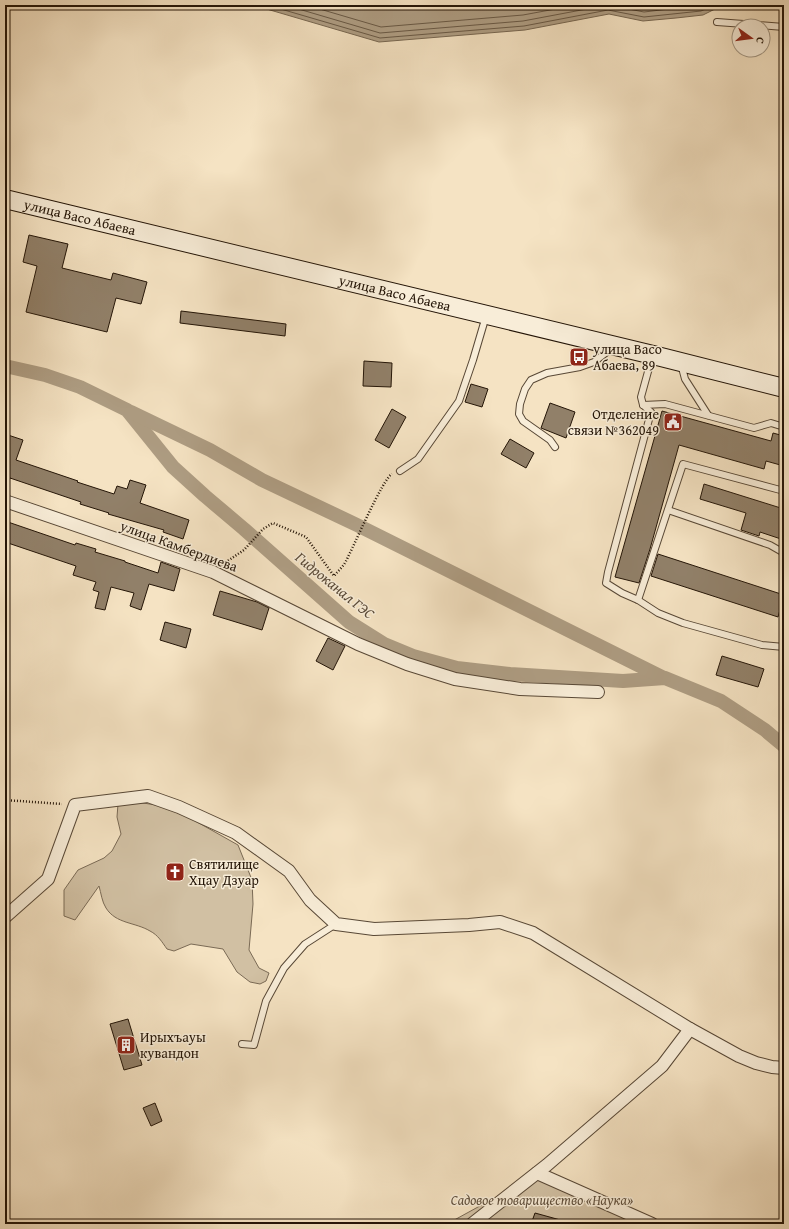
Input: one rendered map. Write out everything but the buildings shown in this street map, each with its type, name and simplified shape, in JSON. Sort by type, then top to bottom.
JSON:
[{"type":"street","name":"улица Васо Абаева","points":[[5,199],[784,388]]},
{"type":"street","name":"улица Камбердиева","points":[[5,501],[213,572],[358,644],[407,664],[455,679],[520,688],[598,692]]},
{"type":"street","points":[[5,917],[48,879],[76,805],[148,796],[179,807],[236,833],[289,870],[310,900],[336,924],[374,930],[500,922],[533,933],[690,1029],[739,1056],[756,1063],[784,1068]]},
{"type":"street","points":[[472,1224],[537,1173],[662,1066],[690,1029]]},
{"type":"street","points":[[537,1173],[652,1224]]},
{"type":"lane","points":[[717,22],[784,26]]},
{"type":"lane","points":[[400,471],[418,460],[459,401],[486,316]]},
{"type":"lane","points":[[554,447],[550,440],[523,421],[519,414],[520,404],[525,389],[531,380],[547,373],[580,367],[594,362],[615,346]]},
{"type":"lane","points":[[653,355],[641,397],[643,405],[651,412],[606,583],[622,593],[638,600],[658,613],[683,623],[762,645],[784,647]]},
{"type":"lane","points":[[680,363],[685,379],[708,415]]},
{"type":"lane","points":[[643,405],[665,404],[754,428],[771,423],[784,427]]},
{"type":"lane","points":[[638,600],[683,464],[784,491]]},
{"type":"lane","points":[[668,510],[770,545],[784,553]]},
{"type":"lane","points":[[242,1044],[254,1045],[266,1000],[284,968],[305,944],[336,924]]},
{"type":"path","points":[[213,572],[244,550],[263,529],[274,523],[306,537],[334,576],[345,563],[389,475],[400,471]]},
{"type":"path","points":[[5,800],[76,805]]},
{"type":"green space","points":[[137,802],[162,806],[190,818],[238,845],[252,880],[253,904],[249,950],[259,968],[269,973],[266,981],[260,984],[250,982],[237,972],[223,949],[191,944],[174,951],[167,949],[160,939],[153,933],[144,928],[120,920],[110,913],[106,908],[99,886],[75,920],[64,916],[64,890],[78,870],[104,858],[112,851],[121,834],[117,817],[118,804]]},
{"type":"green space","name":"Садовое товарищество «Наука»","points":[[540,1173],[659,1224],[447,1224]]},
{"type":"water","points":[[253,5],[723,5],[703,15],[676,18],[643,21],[609,14],[525,30],[379,42]]},
{"type":"waterway","name":"Гидроканал ГЭС","points":[[5,366],[45,375],[80,387],[127,410],[173,467],[349,622],[384,644],[413,656],[457,668],[510,674],[623,681],[665,678],[721,701],[765,730],[784,746]]},
{"type":"waterway","points":[[131,412],[210,450],[262,480],[357,525],[664,678]]},
{"type":"place","name":"улица Васо Абаева, 89","points":[[579,357]]},
{"type":"place","name":"Отделение связи №362049","points":[[673,422]]},
{"type":"place","name":"Святилище Хцау Дзуар","points":[[175,872]]},
{"type":"place","name":"Ирыхъауы кувандон","points":[[126,1045]]}]
